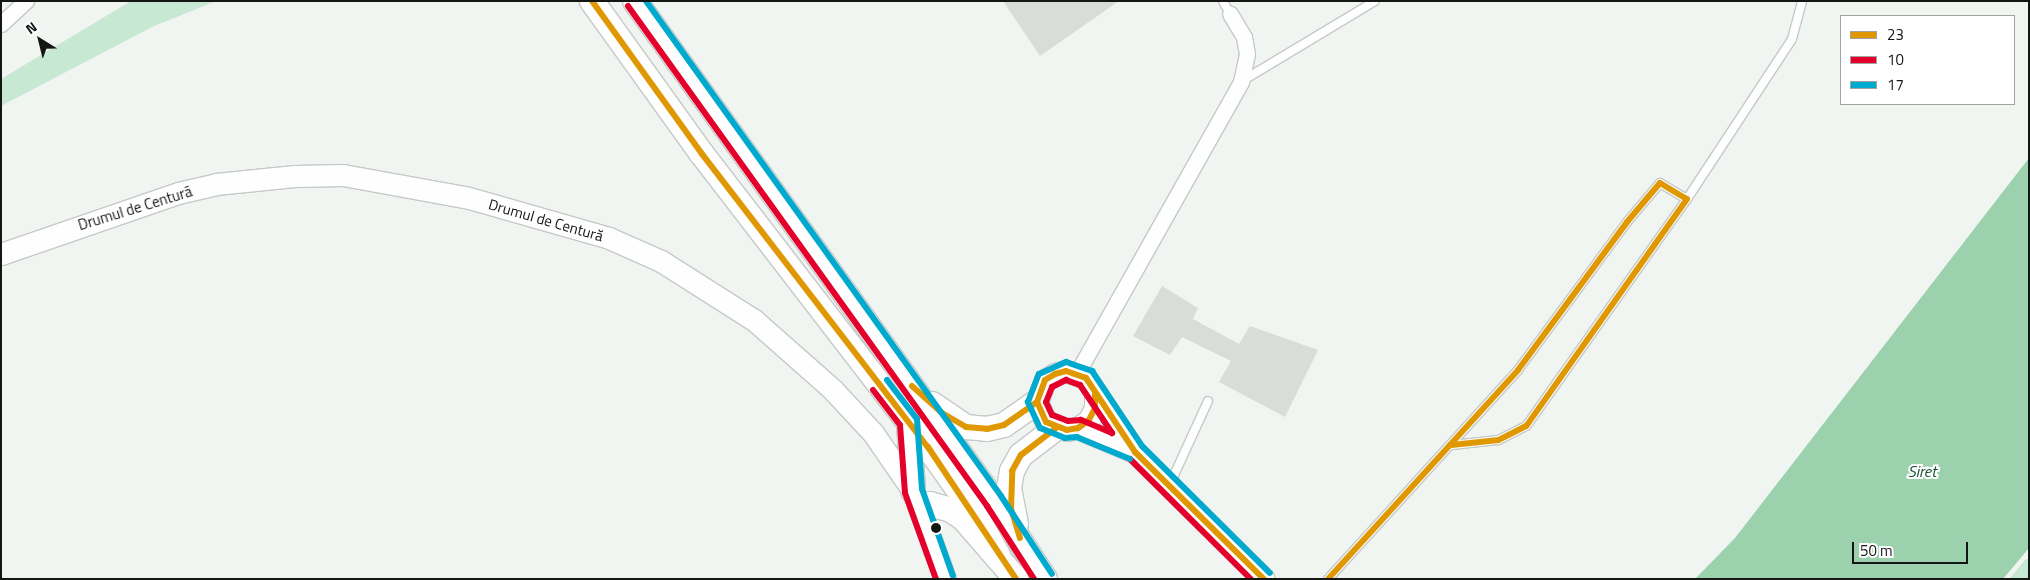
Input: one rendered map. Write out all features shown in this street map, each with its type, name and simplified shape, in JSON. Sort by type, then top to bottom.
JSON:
[{"type":"main road","points":[[592,1],[702,154],[928,447],[974,512],[998,555],[1016,579]]},
{"type":"main road","points":[[635,1],[1020,538],[1045,579]]},
{"type":"main road","points":[[912,386],[942,413],[966,427],[987,429],[1004,425],[1037,402]]},
{"type":"main road","points":[[909,422],[917,498],[951,510],[998,555]]},
{"type":"main road","points":[[1020,538],[1011,509],[1012,471],[1020,455],[1067,428]]},
{"type":"street","points":[[1,24],[26,1]]},
{"type":"street","points":[[1077,373],[1241,82],[1247,54],[1244,37],[1226,8]]},
{"type":"street","name":"Drumul de Centură","points":[[1,254],[178,193],[216,184],[295,176],[343,175],[469,198],[550,219],[609,238],[661,261],[754,320],[833,390],[873,433],[917,498],[945,579]]},
{"type":"street","points":[[1135,452],[1067,428],[1040,413],[1037,402],[1045,380],[1066,371],[1077,373],[1092,385],[1135,452],[1264,579]]},
{"type":"street","points":[[1067,428],[1089,420],[1095,408],[1096,394]]},
{"type":"lane","points":[[1241,82],[1375,1]]},
{"type":"lane","points":[[1452,445],[1498,440],[1526,426],[1687,199],[1792,39],[1802,1]]},
{"type":"lane","points":[[1328,579],[1452,445],[1518,370],[1627,222],[1660,183],[1687,199]]},
{"type":"lane","points":[[1169,486],[1208,401]]},
{"type":"shaded area","points":[[131,1],[216,1],[152,27],[1,106],[1,79]]},
{"type":"shaded area","points":[[2029,558],[2029,578],[2009,579],[2025,560]]},
{"type":"water","name":"Siret","points":[[2029,158],[2029,548],[2003,579],[1695,579],[1735,538]]},
{"type":"building","points":[[1003,1],[1119,1],[1040,56]]},
{"type":"building","points":[[1162,286],[1198,308],[1193,319],[1239,344],[1250,326],[1318,350],[1285,417],[1219,382],[1231,361],[1182,337],[1170,355],[1133,336]]},
{"type":"transit line","name":"23","points":[[592,1],[702,154],[928,447],[1016,579]]},
{"type":"transit line","name":"17","points":[[646,1],[1001,496],[1052,574]]},
{"type":"transit line","name":"10","points":[[628,6],[987,506],[1034,579]]},
{"type":"transit line","name":"23","points":[[1328,579],[1518,370],[1627,222],[1660,183],[1687,199],[1526,426],[1498,440],[1452,445]]},
{"type":"transit line","name":"17","points":[[1130,459],[1077,437],[1065,438],[1040,428],[1028,402],[1039,374],[1066,362],[1092,371],[1142,446],[1270,573]]},
{"type":"transit line","name":"23","points":[[1095,394],[1095,408],[1089,420],[1078,428],[1067,430],[1046,422],[1037,402],[1045,380],[1055,374],[1066,371],[1086,378],[1135,452],[1264,579]]},
{"type":"transit line","name":"17","points":[[887,380],[917,419],[922,489],[953,576]]},
{"type":"transit line","name":"10","points":[[1066,380],[1080,385],[1112,433],[1081,420],[1068,421],[1052,415],[1046,402],[1052,387],[1066,380]]},
{"type":"transit line","name":"23","points":[[912,386],[942,413],[966,427],[987,429],[1004,425],[1037,402]]},
{"type":"transit line","name":"10","points":[[873,390],[900,425],[905,493],[936,579]]},
{"type":"transit line","name":"23","points":[[1020,538],[1011,509],[1012,471],[1021,455],[1056,428]]},
{"type":"transit line","name":"10","points":[[1130,459],[1251,579]]}]
